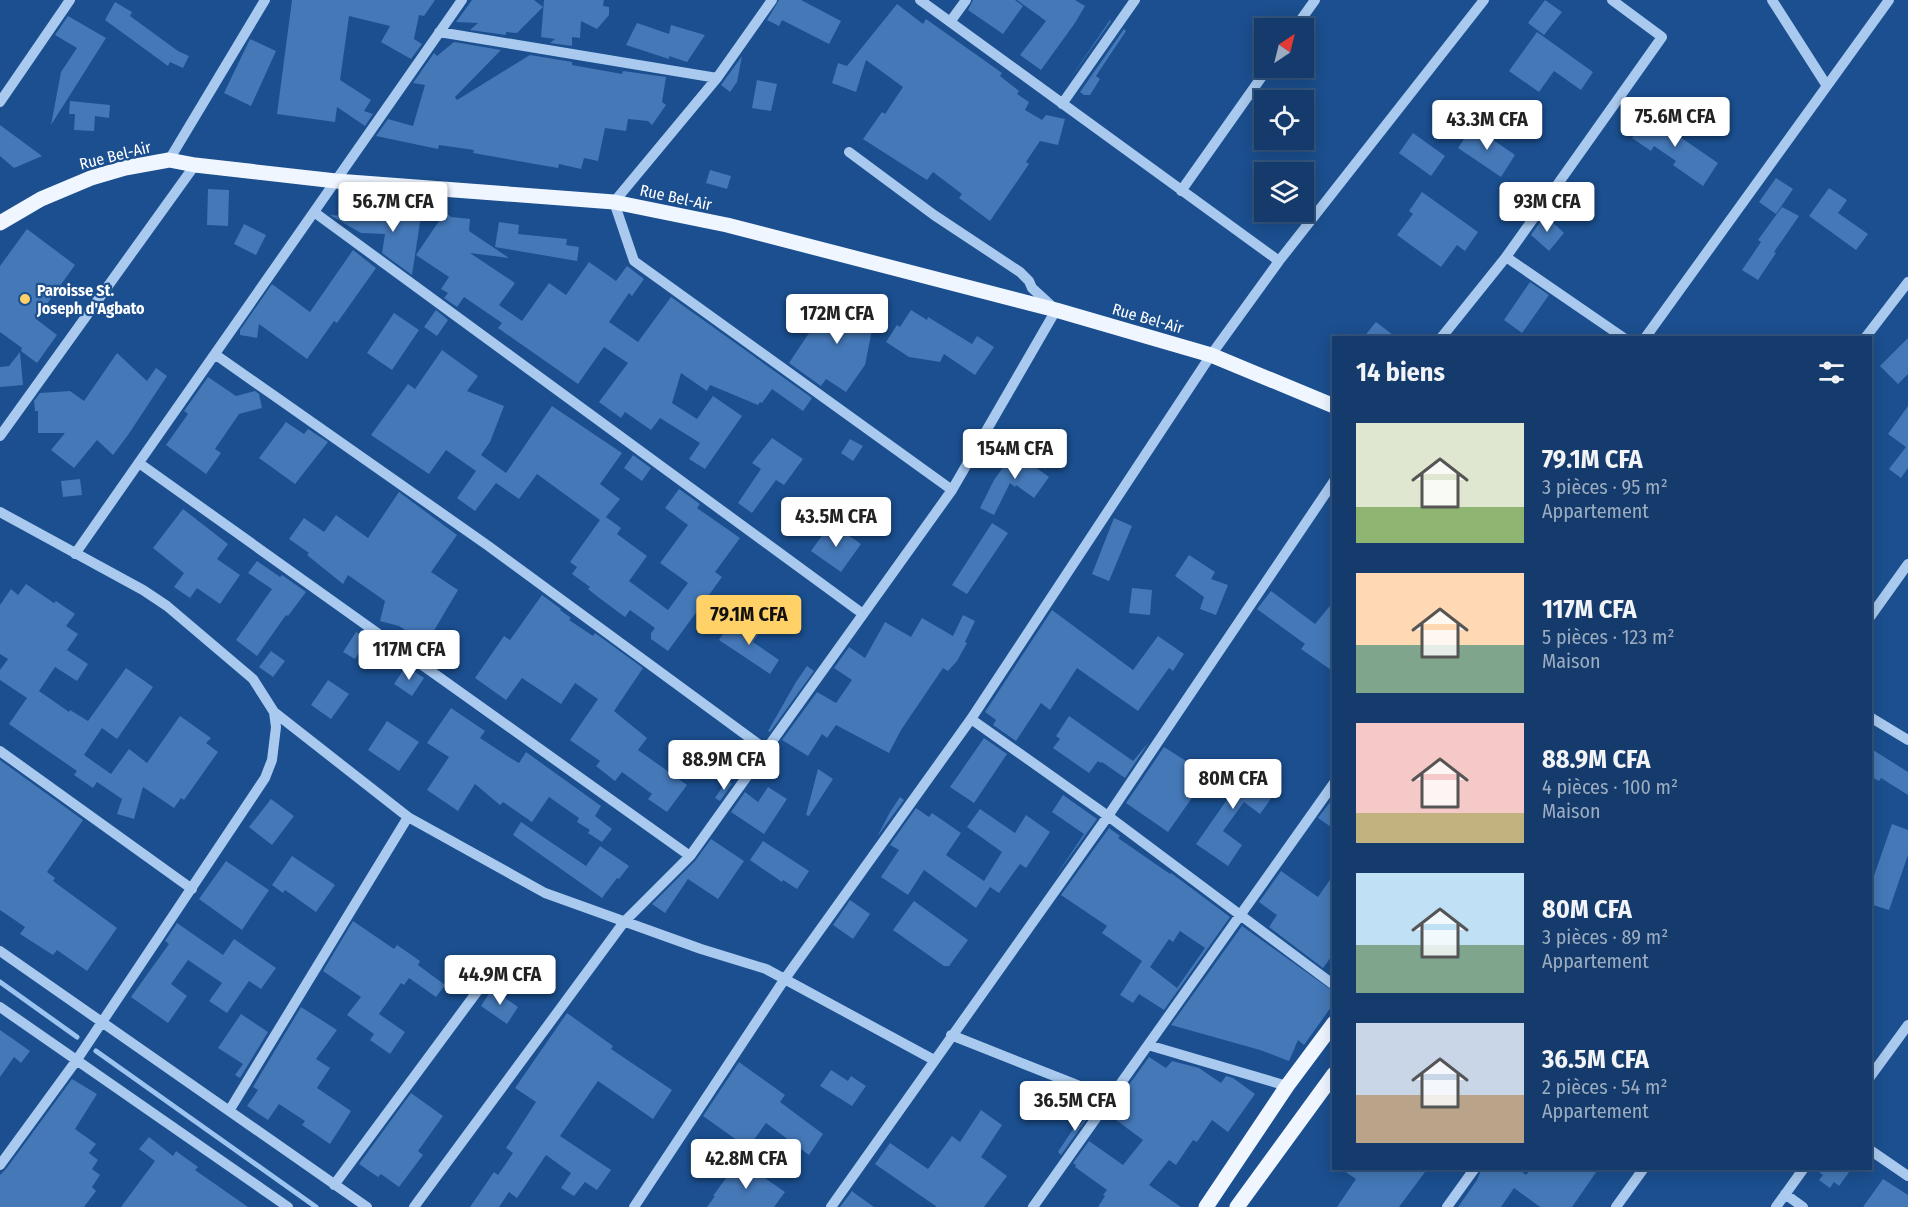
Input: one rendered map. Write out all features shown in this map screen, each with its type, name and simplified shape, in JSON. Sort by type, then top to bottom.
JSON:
[{"type":"main road","name":"Rue Bel-Air","points":[[0,223],[41,199],[91,178],[125,168],[169,160],[336,181],[614,202],[727,225],[1056,310],[1211,355],[1332,405]]},
{"type":"main road","points":[[1206,1207],[1287,1086],[1332,1026]]},
{"type":"main road","points":[[1237,1207],[1332,1077]]},
{"type":"street","points":[[0,102],[70,0]]},
{"type":"street","points":[[169,160],[265,0]]},
{"type":"street","points":[[75,554],[462,0]]},
{"type":"street","points":[[772,0],[717,78],[614,202],[634,261],[952,490]]},
{"type":"street","points":[[920,0],[1279,261]]},
{"type":"street","points":[[950,22],[966,0]]},
{"type":"street","points":[[1062,104],[1135,0]]},
{"type":"street","points":[[1302,18],[1315,0]]},
{"type":"street","points":[[634,1207],[784,980],[971,719],[1211,355],[1279,261],[1484,0]]},
{"type":"street","points":[[1443,336],[1506,257],[1662,37],[1611,0]]},
{"type":"street","points":[[1772,0],[1827,86]]},
{"type":"street","points":[[1646,336],[1889,0]]},
{"type":"street","points":[[439,32],[717,78]]},
{"type":"street","points":[[1181,191],[1261,78]]},
{"type":"street","points":[[414,1207],[624,922],[690,856],[952,490],[1056,310],[1032,288],[1020,272],[934,215],[849,152]]},
{"type":"street","points":[[0,436],[195,165]]},
{"type":"street","points":[[314,212],[862,614]]},
{"type":"street","points":[[1506,257],[1621,336]]},
{"type":"street","points":[[1866,336],[1908,282]]},
{"type":"street","points":[[216,355],[487,545],[765,749]]},
{"type":"street","points":[[138,463],[690,856]]},
{"type":"street","points":[[831,1207],[1108,816],[1332,484]]},
{"type":"street","points":[[0,512],[143,590],[167,606],[253,679],[274,712],[408,817],[545,893],[766,969],[934,1060]]},
{"type":"street","points":[[1872,614],[1908,564]]},
{"type":"street","points":[[0,1165],[76,1061],[265,778],[272,760],[276,727],[274,712]]},
{"type":"street","points":[[1872,718],[1908,740]]},
{"type":"street","points":[[971,719],[1108,816],[1332,983]]},
{"type":"street","points":[[0,751],[192,889]]},
{"type":"street","points":[[1033,1207],[1332,786]]},
{"type":"street","points":[[229,1111],[408,817]]},
{"type":"street","points":[[0,951],[367,1207]]},
{"type":"street","points":[[334,1185],[499,962]]},
{"type":"street","points":[[0,1006],[288,1207]]},
{"type":"street","points":[[1872,1074],[1908,1025]]},
{"type":"street","points":[[951,1035],[1110,1098]]},
{"type":"street","points":[[1148,1045],[1287,1086]]},
{"type":"street","points":[[1872,1151],[1908,1176]]},
{"type":"street","points":[[1447,1207],[1474,1170]]},
{"type":"street","points":[[1616,1207],[1643,1170]]},
{"type":"street","points":[[1776,1207],[1803,1170]]},
{"type":"street","points":[[1785,1194],[1803,1207]]},
{"type":"building","points":[[292,0],[435,0],[424,16],[419,15],[414,39],[422,44],[411,59],[381,42],[390,26],[349,16],[340,80],[371,100],[364,111],[373,114],[365,126],[337,107],[335,122],[277,114]]},
{"type":"building","points":[[472,0],[534,0],[543,7],[517,33],[506,32],[506,35],[470,30],[478,23],[456,22]]},
{"type":"building","points":[[544,0],[604,0],[603,6],[609,7],[609,15],[597,29],[581,21],[580,38],[572,37],[572,46],[550,43],[555,39],[541,37]]},
{"type":"building","points":[[779,0],[801,0],[841,21],[829,44],[782,20],[779,26],[767,20]]},
{"type":"building","points":[[973,0],[1015,0],[1023,6],[1003,34],[968,10]]},
{"type":"building","points":[[1017,0],[1075,0],[1085,6],[1041,70],[1020,55],[1046,21]]},
{"type":"building","points":[[1545,0],[1562,12],[1544,35],[1528,23]]},
{"type":"building","points":[[115,2],[132,12],[130,16],[178,51],[189,56],[183,68],[170,62],[168,66],[105,20]]},
{"type":"building","points":[[897,4],[923,24],[926,19],[1002,73],[1000,76],[1019,91],[1017,94],[1029,102],[1025,110],[1042,120],[1046,115],[1065,119],[1058,145],[1040,141],[1026,162],[1029,164],[990,221],[959,198],[962,194],[933,172],[927,180],[863,139],[882,112],[885,114],[903,87],[866,60],[856,92],[832,83],[838,63],[847,66]]},
{"type":"building","points":[[68,16],[106,38],[51,125],[61,72],[77,48],[55,35]]},
{"type":"building","points":[[1110,20],[1111,21],[1067,83]]},
{"type":"building","points":[[637,23],[669,34],[671,25],[705,35],[687,62],[669,56],[669,59],[626,45]]},
{"type":"building","points":[[1124,29],[1126,31],[1096,76],[1100,79],[1090,95],[1084,95],[1080,92]]},
{"type":"building","points":[[1537,32],[1593,72],[1581,90],[1554,71],[1539,92],[1509,71]]},
{"type":"building","points":[[250,39],[276,51],[251,106],[224,93]]},
{"type":"building","points":[[454,42],[501,50],[455,97],[457,100],[530,55],[622,74],[623,71],[666,77],[662,102],[666,105],[652,125],[648,121],[628,119],[626,131],[605,128],[598,161],[584,158],[581,169],[559,164],[558,168],[439,145],[438,149],[376,136],[388,119],[413,126],[425,85],[413,83],[434,53],[437,56]]},
{"type":"building","points":[[742,56],[737,82],[730,92],[721,85]]},
{"type":"building","points":[[757,80],[777,84],[771,111],[752,108]]},
{"type":"building","points":[[70,101],[110,105],[109,118],[95,116],[94,131],[74,130],[75,114],[69,114]]},
{"type":"building","points":[[1651,111],[1670,124],[1667,128],[1718,163],[1703,186],[1673,165],[1676,161],[1654,146],[1651,151],[1632,138]]},
{"type":"building","points":[[0,125],[42,156],[14,168],[0,156]]},
{"type":"building","points":[[1473,126],[1515,155],[1501,177],[1458,148]]},
{"type":"building","points":[[1413,133],[1445,156],[1431,176],[1399,153]]},
{"type":"building","points":[[710,170],[731,176],[727,189],[706,183]]},
{"type":"building","points":[[1776,178],[1793,189],[1776,214],[1759,202]]},
{"type":"building","points":[[1829,188],[1847,200],[1838,213],[1868,234],[1856,250],[1809,216]]},
{"type":"building","points":[[208,189],[229,190],[228,226],[207,225]]},
{"type":"building","points":[[1422,192],[1478,232],[1465,251],[1457,245],[1441,267],[1397,235],[1413,214],[1409,211]]},
{"type":"building","points":[[393,204],[422,209],[412,275],[382,253],[385,234],[361,233],[330,215],[386,219],[388,206],[392,207]]},
{"type":"building","points":[[1782,207],[1799,216],[1758,280],[1742,270],[1761,242],[1758,240]]},
{"type":"building","points":[[445,212],[451,217],[470,219],[469,231],[509,258],[470,253],[515,283],[499,305],[522,321],[549,283],[566,295],[589,262],[616,281],[627,266],[644,279],[632,296],[629,293],[609,322],[638,342],[671,297],[812,398],[803,411],[772,389],[758,405],[710,385],[707,391],[681,373],[672,403],[697,419],[713,396],[742,416],[705,469],[689,459],[700,443],[660,418],[651,430],[625,412],[621,418],[599,402],[628,363],[604,347],[578,384],[498,328],[502,323],[464,297],[457,307],[444,298],[448,293],[441,289],[449,277],[416,255]]},
{"type":"building","points":[[1545,215],[1564,233],[1549,251],[1531,235]]},
{"type":"building","points":[[499,222],[519,225],[518,234],[567,239],[566,245],[579,247],[577,261],[495,247]]},
{"type":"building","points":[[244,224],[266,235],[256,255],[234,244]]},
{"type":"building","name":"Paroisse St. Joseph d'Agbato","points":[[27,229],[75,265],[36,319],[57,335],[37,363],[21,351],[22,348],[0,332],[0,266]]},
{"type":"building","points":[[353,250],[376,268],[337,323],[334,321],[307,359],[259,324],[257,338],[240,335],[240,330],[272,284],[310,312]]},
{"type":"building","points":[[1530,282],[1549,295],[1522,333],[1504,320]]},
{"type":"building","points":[[831,300],[853,315],[855,301],[877,305],[865,365],[846,392],[826,379],[821,386],[789,363]]},
{"type":"building","points":[[436,310],[448,320],[437,336],[424,327]]},
{"type":"building","points":[[911,310],[927,320],[928,317],[972,344],[977,336],[994,347],[975,375],[944,354],[940,362],[909,357],[886,342]]},
{"type":"building","points":[[394,313],[419,330],[392,370],[367,353]]},
{"type":"building","points":[[1376,322],[1394,336],[1365,336]]},
{"type":"building","points":[[1908,338],[1908,374],[1898,384],[1880,366]]},
{"type":"building","points":[[442,350],[478,376],[467,391],[504,406],[490,442],[481,455],[506,473],[552,406],[622,453],[600,484],[620,499],[606,517],[621,528],[617,534],[647,556],[629,581],[668,610],[688,583],[660,563],[688,525],[665,508],[679,489],[700,504],[697,508],[740,538],[715,572],[722,577],[668,651],[651,639],[651,633],[655,628],[630,610],[625,617],[572,574],[577,567],[570,562],[600,520],[537,474],[519,499],[496,483],[475,511],[457,498],[476,471],[446,450],[429,474],[371,435],[408,384],[415,389]]},
{"type":"building","points":[[20,352],[23,385],[0,387],[0,367],[9,366]]},
{"type":"building","points":[[117,353],[147,381],[156,368],[167,376],[113,455],[97,440],[74,468],[51,450],[65,433],[38,433],[38,411],[35,411],[34,401],[40,393],[70,391],[84,401]]},
{"type":"building","points":[[208,377],[236,396],[255,391],[259,394],[262,408],[239,414],[215,449],[221,453],[206,474],[166,445],[188,414],[184,411]]},
{"type":"building","points":[[1908,406],[1908,468],[1901,478],[1889,469],[1906,447],[1888,434]]},
{"type":"building","points":[[286,422],[304,434],[308,429],[328,442],[295,484],[259,458]]},
{"type":"building","points":[[772,438],[803,459],[784,485],[776,480],[752,513],[738,503],[761,469],[752,463]]},
{"type":"building","points":[[850,439],[863,446],[853,461],[841,453]]},
{"type":"building","points":[[1017,448],[1034,460],[1031,464],[1049,477],[1034,498],[1010,483],[994,515],[980,508],[994,480]]},
{"type":"building","points":[[633,455],[651,468],[642,481],[624,468]]},
{"type":"building","points":[[80,479],[82,495],[63,497],[61,481]]},
{"type":"building","points":[[399,492],[457,535],[431,572],[458,590],[426,644],[399,626],[380,621],[385,601],[348,575],[343,584],[307,555],[309,553],[289,539],[304,518],[324,532],[336,515],[368,538]]},
{"type":"building","points":[[183,509],[228,544],[217,559],[240,575],[220,604],[197,588],[190,598],[174,587],[184,573],[153,548]]},
{"type":"building","points":[[1114,518],[1132,526],[1109,581],[1092,574]]},
{"type":"building","points":[[831,523],[861,544],[841,572],[811,551]]},
{"type":"building","points":[[992,523],[1008,533],[967,594],[952,585]]},
{"type":"building","points":[[1189,555],[1215,572],[1211,579],[1228,585],[1216,615],[1200,609],[1204,597],[1175,576]]},
{"type":"building","points":[[257,561],[306,592],[288,616],[286,615],[257,656],[236,640],[272,589],[248,573]]},
{"type":"building","points":[[26,584],[75,614],[66,626],[78,634],[67,650],[88,664],[77,681],[55,667],[39,691],[69,712],[70,710],[88,721],[126,668],[153,687],[117,739],[102,728],[84,755],[111,774],[129,749],[147,763],[180,716],[211,738],[206,743],[218,752],[184,800],[181,798],[174,808],[143,787],[134,819],[117,814],[122,799],[97,782],[93,788],[74,775],[77,771],[9,724],[27,698],[0,680],[0,670],[8,659],[0,654],[0,605],[11,589],[18,595]]},
{"type":"building","points":[[1132,588],[1152,590],[1150,615],[1129,613]]},
{"type":"building","points":[[1271,591],[1315,624],[1332,603],[1332,671],[1301,649],[1305,644],[1257,609]]},
{"type":"building","points":[[542,595],[571,618],[569,620],[593,636],[595,633],[643,668],[614,711],[647,738],[638,750],[687,785],[667,812],[648,799],[652,794],[622,772],[615,781],[596,766],[600,761],[570,740],[598,699],[575,683],[561,704],[522,678],[506,700],[475,678],[504,636],[510,640]]},
{"type":"building","points":[[1052,610],[1133,670],[1158,636],[1184,654],[1173,671],[1169,668],[1138,711],[1077,668],[1050,710],[1041,703],[1016,741],[993,725],[996,720],[985,712]]},
{"type":"building","points":[[963,615],[975,621],[965,642],[967,643],[957,661],[948,671],[943,668],[901,730],[889,753],[836,725],[827,738],[822,734],[808,756],[782,740],[817,692],[836,703],[852,680],[834,668],[849,647],[865,658],[885,622],[911,637],[922,618],[953,636]]},
{"type":"building","points":[[744,621],[760,632],[753,642],[779,660],[770,674],[719,640],[728,626],[737,631]]},
{"type":"building","points":[[356,632],[368,639],[355,659],[343,652]]},
{"type":"building","points":[[271,651],[285,661],[273,677],[259,667]]},
{"type":"building","points":[[406,666],[424,678],[412,696],[394,684]]},
{"type":"building","points":[[807,666],[814,671],[770,732],[768,731],[796,682]]},
{"type":"building","points":[[328,680],[349,694],[331,719],[311,705]]},
{"type":"building","points":[[451,708],[485,731],[480,738],[512,759],[519,763],[526,752],[601,806],[595,816],[612,829],[602,842],[588,833],[590,830],[577,822],[579,818],[549,797],[532,822],[503,802],[500,805],[475,784],[458,811],[427,790],[449,757],[427,743]]},
{"type":"building","points":[[1069,716],[1133,761],[1149,742],[1125,778],[1098,761],[1089,773],[1053,748],[1060,739],[1056,736]]},
{"type":"building","points":[[387,721],[419,742],[399,771],[368,750]]},
{"type":"building","points":[[984,738],[1007,754],[974,803],[950,787]]},
{"type":"building","points":[[1164,747],[1208,775],[1168,832],[1126,803]]},
{"type":"building","points":[[1872,749],[1908,772],[1908,795],[1881,778],[1879,781],[1872,777]]},
{"type":"building","points":[[0,760],[83,820],[47,872],[55,878],[53,881],[117,928],[87,971],[57,950],[53,955],[20,934],[25,927],[0,910]]},
{"type":"building","points":[[1229,760],[1275,793],[1260,814],[1244,802],[1223,831],[1242,845],[1228,866],[1196,844],[1231,794],[1213,781]]},
{"type":"building","points":[[818,769],[833,779],[809,816],[806,815]]},
{"type":"building","points":[[727,780],[732,784],[720,801],[715,798]]},
{"type":"building","points":[[768,787],[787,799],[764,834],[731,812],[745,792],[758,802]]},
{"type":"building","points":[[1063,795],[1097,819],[1053,880],[1084,834],[1052,812]]},
{"type":"building","points":[[900,797],[904,800],[877,837],[890,812]]},
{"type":"building","points":[[271,799],[294,816],[272,845],[249,827]]},
{"type":"building","points":[[1332,800],[1332,828],[1318,818]]},
{"type":"building","points":[[916,808],[929,817],[932,813],[961,833],[946,855],[984,881],[1002,852],[967,827],[980,809],[1015,833],[1026,815],[1050,832],[1026,868],[1020,864],[999,893],[990,887],[976,908],[924,870],[908,895],[881,877],[899,850],[890,845]]},
{"type":"building","points":[[521,822],[586,866],[600,846],[629,866],[602,898],[513,835]]},
{"type":"building","points":[[1892,824],[1908,830],[1908,855],[1889,910],[1872,905],[1872,881]]},
{"type":"building","points":[[1109,828],[1120,836],[1118,838],[1171,873],[1230,917],[1164,1010],[1139,994],[1133,1003],[1120,995],[1142,961],[1102,933],[1107,926],[1061,895]],"holes":[[[1180,931],[1205,948],[1177,988],[1150,967],[1169,939],[1173,942]]]},
{"type":"building","points":[[711,839],[744,861],[718,899],[688,879],[665,913],[652,904],[695,861]]},
{"type":"building","points":[[763,841],[809,871],[797,889],[783,880],[782,882],[750,860]]},
{"type":"building","points":[[292,856],[335,885],[316,912],[285,890],[283,893],[272,885]]},
{"type":"building","points":[[226,861],[269,890],[242,930],[199,899]]},
{"type":"building","points":[[1281,871],[1318,897],[1332,877],[1332,956],[1323,968],[1269,927],[1277,915],[1259,902]]},
{"type":"building","points":[[850,900],[870,914],[853,939],[833,925]]},
{"type":"building","points":[[914,901],[968,940],[949,966],[944,966],[893,930]]},
{"type":"building","points":[[353,921],[394,949],[397,945],[420,961],[418,965],[445,985],[436,997],[409,978],[404,985],[401,983],[379,1014],[405,1032],[390,1054],[370,1040],[374,1034],[347,1015],[361,997],[323,971]]},
{"type":"building","points":[[177,923],[223,955],[234,939],[276,968],[261,989],[249,981],[227,1013],[209,1001],[222,983],[188,960],[171,984],[187,996],[168,1023],[131,997],[169,944],[165,941]]},
{"type":"building","points":[[1242,926],[1332,991],[1332,1006],[1304,1045],[1298,1040],[1289,1061],[1260,1050],[1171,1025]]},
{"type":"building","points":[[492,989],[518,1007],[507,1024],[481,1006]]},
{"type":"building","points":[[301,1007],[337,1030],[316,1059],[330,1068],[317,1088],[351,1111],[330,1144],[302,1125],[305,1121],[279,1104],[268,1120],[247,1106],[258,1090],[253,1087]]},
{"type":"building","points":[[567,1013],[613,1046],[611,1049],[672,1090],[653,1119],[598,1081],[560,1136],[611,1170],[597,1190],[585,1182],[574,1196],[561,1188],[571,1173],[546,1155],[517,1198],[509,1192],[499,1207],[470,1207],[494,1172],[498,1175],[513,1153],[506,1148],[536,1102],[515,1088]]},
{"type":"building","points":[[241,1014],[268,1032],[240,1078],[235,1075],[243,1064],[218,1048]]},
{"type":"building","points":[[0,1030],[30,1051],[21,1063],[14,1057],[0,1077]]},
{"type":"building","points":[[1149,1057],[1166,1068],[1172,1061],[1199,1068],[1221,1083],[1226,1076],[1233,1078],[1255,1094],[1228,1132],[1212,1120],[1197,1142],[1193,1140],[1176,1165],[1169,1160],[1149,1185],[1181,1207],[1098,1207],[1107,1190],[1075,1167],[1073,1163],[1089,1141],[1123,1165],[1143,1140],[1108,1114]]},
{"type":"building","points":[[739,1062],[785,1095],[780,1102],[823,1134],[809,1155],[766,1123],[748,1148],[703,1116]]},
{"type":"building","points":[[831,1070],[848,1081],[851,1076],[866,1086],[852,1106],[820,1086]]},
{"type":"building","points":[[72,1079],[97,1094],[75,1129],[96,1144],[89,1153],[98,1160],[92,1169],[100,1175],[92,1187],[96,1191],[84,1207],[0,1207],[0,1175]]},
{"type":"building","points":[[411,1093],[443,1116],[418,1151],[423,1155],[399,1187],[381,1174],[378,1177],[359,1164]]},
{"type":"building","points":[[1097,1101],[1099,1102],[1061,1155],[1058,1152],[1077,1123],[1080,1125]]},
{"type":"building","points":[[981,1110],[1002,1125],[981,1157],[1007,1176],[984,1207],[937,1207],[875,1164],[890,1143],[928,1169],[952,1136],[960,1142]]},
{"type":"building","points":[[149,1137],[173,1156],[176,1151],[198,1167],[195,1170],[248,1207],[121,1207],[155,1161],[139,1149]]},
{"type":"building","points":[[739,1160],[785,1192],[774,1207],[707,1207]]},
{"type":"building","points":[[1343,1170],[1427,1170],[1399,1207],[1337,1207],[1356,1179]]},
{"type":"building","points":[[1481,1170],[1520,1170],[1526,1175],[1530,1170],[1598,1170],[1572,1207],[1540,1207],[1514,1188],[1501,1207],[1458,1207]]},
{"type":"building","points":[[1817,1170],[1851,1170],[1839,1186],[1834,1182],[1830,1188],[1819,1180],[1823,1175]]},
{"type":"building","points":[[1883,1179],[1908,1195],[1908,1207],[1863,1207]]},
{"type":"building","points":[[852,1191],[857,1195],[874,1207],[840,1207]]},
{"type":"waterway","points":[[0,982],[77,1037]]},
{"type":"waterway","points":[[96,1051],[316,1207]]},
{"type":"place","name":"Paroisse St. Joseph d'Agbato","points":[[25,299]]}]
